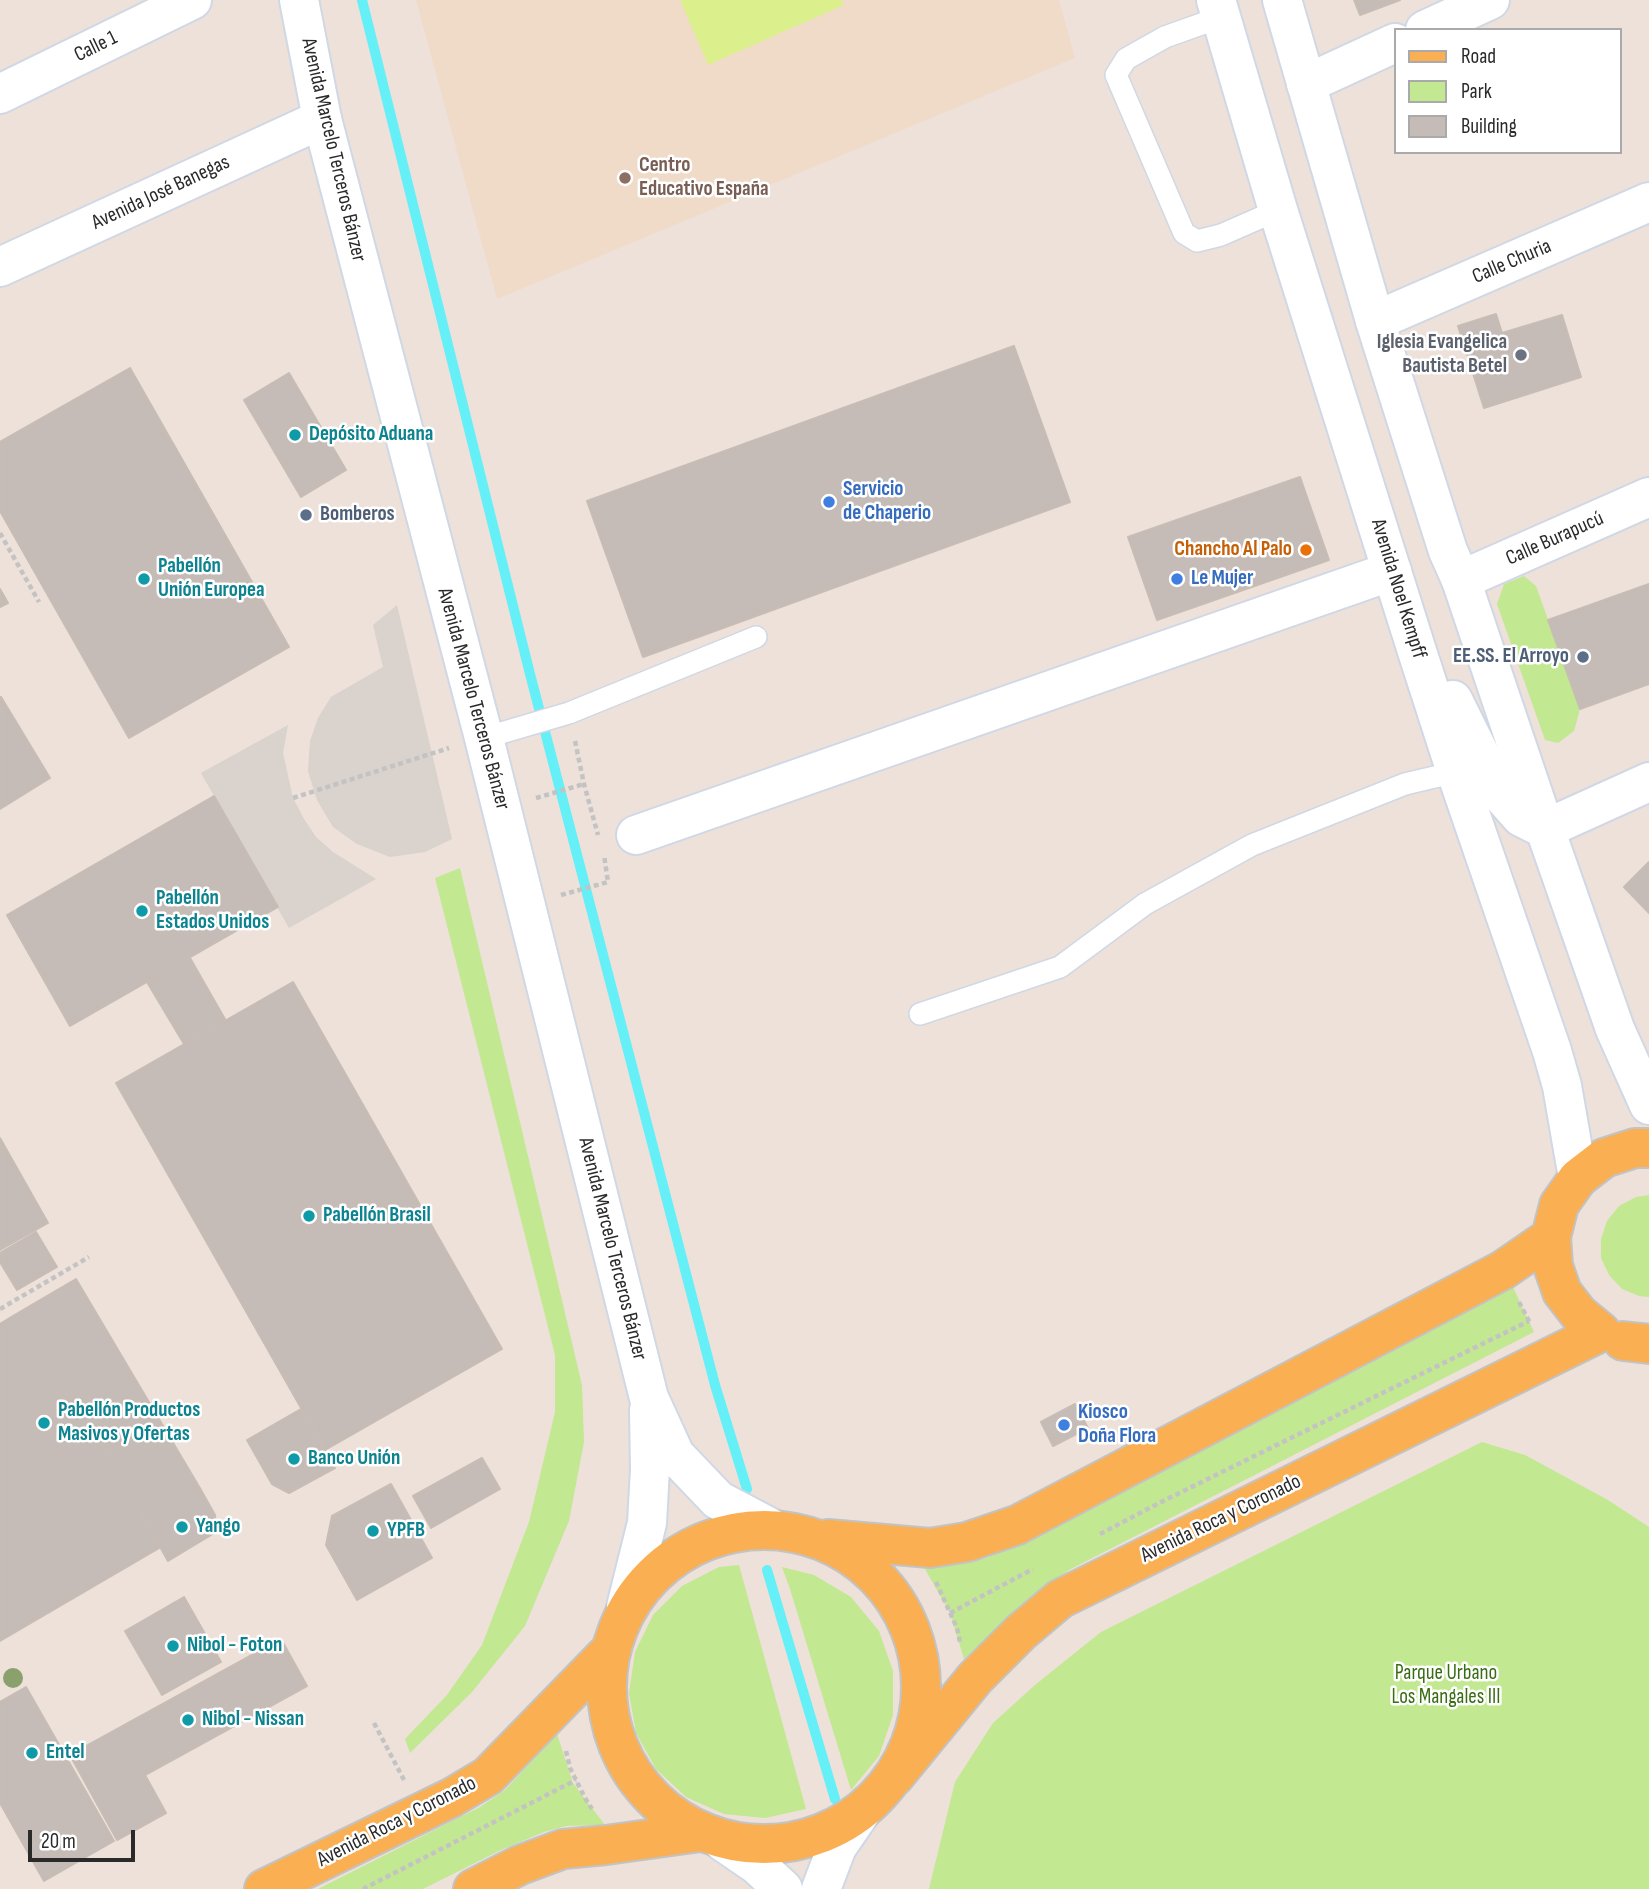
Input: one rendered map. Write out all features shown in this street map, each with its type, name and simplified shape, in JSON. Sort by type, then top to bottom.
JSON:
[{"type":"main road","points":[[1630,1345],[1578,1314],[1562,1292],[1553,1266],[1551,1237],[1559,1205],[1578,1178],[1604,1158],[1635,1148],[1649,1148]]},
{"type":"main road","points":[[711,1836],[663,1809],[634,1777],[614,1738],[606,1696],[609,1652],[626,1607],[654,1574],[690,1548],[730,1533],[774,1529],[815,1537],[930,1548],[967,1542],[1017,1525],[1503,1270],[1551,1237]]},
{"type":"main road","name":"Avenida Roca y Coronado","points":[[894,1777],[975,1678],[1060,1598],[1546,1357],[1630,1345]]},
{"type":"main road","points":[[473,1889],[520,1864],[562,1849],[711,1836],[771,1845],[818,1836],[861,1812],[894,1777],[914,1739],[922,1699],[920,1658],[907,1618],[884,1583],[852,1556],[815,1537]]},
{"type":"main road","name":"Avenida Roca y Coronado","points":[[264,1889],[451,1798],[488,1776],[609,1652]]},
{"type":"street","name":"Calle 1","points":[[0,94],[192,0]]},
{"type":"street","name":"Avenida Marcelo Terceros Bánzer","points":[[299,0],[322,118],[500,733],[649,1398],[648,1523],[626,1607]]},
{"type":"street","points":[[1282,0],[1375,321],[1454,566],[1615,1029],[1649,1105]]},
{"type":"street","points":[[1429,28],[1490,0]]},
{"type":"street","name":"Avenida Noel Kempff","points":[[1218,8],[1278,210],[1416,648],[1552,1051],[1562,1086],[1578,1178]]},
{"type":"street","points":[[1307,84],[1394,43]]},
{"type":"street","name":"Avenida José Banegas","points":[[0,267],[322,118]]},
{"type":"street","name":"Calle Churia","points":[[1278,210],[1331,314],[1341,325],[1359,327],[1649,202]]},
{"type":"street","points":[[1343,412],[1371,406],[1380,414],[1454,566]]},
{"type":"street","name":"Calle Burapucú","points":[[1454,566],[1649,497]]},
{"type":"street","points":[[619,838],[1392,571]]},
{"type":"street","points":[[1416,648],[1456,703],[1498,791],[1521,817],[1545,829]]},
{"type":"street","points":[[1545,829],[1649,782]]},
{"type":"street","name":"Avenida Marcelo Terceros Bánzer","points":[[649,1398],[675,1455],[718,1500],[774,1529]]},
{"type":"street","points":[[821,1889],[837,1847],[861,1812]]},
{"type":"street","points":[[711,1836],[757,1865],[783,1889]]},
{"type":"lane","points":[[1218,8],[1126,59],[1116,75],[1184,233],[1197,242],[1221,235],[1278,210]]},
{"type":"lane","points":[[500,733],[564,714],[756,637]]},
{"type":"lane","points":[[920,1014],[1060,967],[1145,904],[1252,845],[1405,784],[1457,772]]},
{"type":"path","points":[[0,533],[39,601]]},
{"type":"path","points":[[564,714],[573,719],[581,785],[597,833],[619,838],[608,882],[568,893]]},
{"type":"path","points":[[293,799],[500,733]]},
{"type":"path","points":[[544,796],[581,785]]},
{"type":"path","points":[[0,1309],[89,1257]]},
{"type":"path","points":[[1503,1270],[1546,1357]]},
{"type":"path","points":[[1094,1538],[1165,1500],[1528,1321]]},
{"type":"path","points":[[930,1548],[925,1569],[935,1581],[957,1628],[964,1659],[975,1678]]},
{"type":"path","points":[[950,1613],[1034,1569]]},
{"type":"path","points":[[374,1723],[395,1762]]},
{"type":"path","points":[[536,1727],[565,1739],[570,1768],[603,1827],[606,1845]]},
{"type":"path","points":[[363,1889],[576,1780]]},
{"type":"shaded area","name":"Centro Educativo España","points":[[416,0],[1059,0],[1075,58],[497,299]]},
{"type":"shaded area","points":[[397,605],[452,839],[425,852],[390,857],[357,844],[333,827],[317,800],[308,771],[310,741],[318,718],[331,697],[383,667],[373,625]]},
{"type":"shaded area","points":[[288,725],[283,753],[293,798],[304,819],[316,837],[333,852],[376,879],[289,928],[201,773]]},
{"type":"green space","points":[[680,0],[841,0],[844,5],[708,65]]},
{"type":"green space","points":[[1524,576],[1536,586],[1580,709],[1574,731],[1558,743],[1545,740],[1497,604],[1504,584]]},
{"type":"green space","points":[[460,868],[582,1385],[584,1442],[569,1521],[525,1626],[472,1692],[410,1753],[405,1739],[447,1695],[482,1645],[529,1522],[555,1412],[555,1355],[435,878]]},
{"type":"green space","points":[[1649,1195],[1649,1297],[1622,1289],[1609,1275],[1601,1258],[1601,1239],[1607,1221],[1619,1206],[1636,1197]]},
{"type":"green space","points":[[1512,1285],[1534,1332],[1069,1570],[1015,1613],[964,1659],[950,1613],[925,1569],[987,1558]]},
{"type":"green space","name":"Parque Urbano Los Mangales III","points":[[1482,1442],[1525,1455],[1608,1500],[1649,1527],[1649,1889],[929,1889],[955,1782],[993,1723],[1035,1685],[1101,1632]]},
{"type":"green space","points":[[739,1565],[806,1809],[765,1818],[724,1814],[686,1797],[656,1769],[636,1733],[629,1693],[635,1652],[653,1615],[682,1586],[719,1567]]},
{"type":"green space","points":[[782,1567],[814,1575],[851,1597],[879,1631],[893,1671],[893,1715],[879,1756],[851,1790],[790,1589]]},
{"type":"green space","points":[[557,1734],[573,1783],[605,1825],[566,1826],[544,1832],[423,1889],[318,1889],[480,1807],[505,1790]]},
{"type":"building","points":[[1354,0],[1400,0],[1360,15]]},
{"type":"building","name":"Iglesia Evangelica Bautista Betel","points":[[1496,314],[1502,333],[1562,315],[1581,377],[1484,408],[1458,326]]},
{"type":"building","name":"Servicio de Chaperio","points":[[1014,346],[1070,502],[643,657],[587,501]]},
{"type":"building","name":"Pabellón Unión Europea","points":[[130,368],[289,647],[129,738],[0,511],[0,442]]},
{"type":"building","name":"Depósito Aduana","points":[[289,373],[346,470],[301,497],[244,400]]},
{"type":"building","points":[[1300,477],[1329,560],[1157,620],[1128,537]]},
{"type":"building","points":[[1649,584],[1649,684],[1580,709],[1548,620]]},
{"type":"building","points":[[0,589],[8,603],[0,607]]},
{"type":"building","points":[[0,698],[50,778],[0,809]]},
{"type":"building","name":"Pabellón Estados Unidos","points":[[214,796],[278,907],[70,1026],[7,915]]},
{"type":"building","points":[[1649,862],[1649,913],[1624,887]]},
{"type":"building","points":[[190,958],[226,1021],[184,1044],[147,982]]},
{"type":"building","name":"Pabellón Brasil","points":[[293,982],[502,1349],[325,1450],[116,1083]]},
{"type":"building","points":[[0,1138],[48,1223],[0,1250]]},
{"type":"building","points":[[36,1232],[57,1267],[17,1290],[0,1262],[0,1253]]},
{"type":"building","points":[[76,1279],[201,1490],[146,1522],[23,1310]]},
{"type":"building","name":"Pabellón Productos Masivos y Ofertas","points":[[23,1310],[161,1547],[0,1641],[0,1324]]},
{"type":"building","name":"Kiosco Doña Flora","points":[[1075,1404],[1088,1428],[1053,1446],[1041,1422]]},
{"type":"building","name":"Banco Unión","points":[[301,1409],[335,1468],[289,1493],[272,1484],[247,1440]]},
{"type":"building","points":[[482,1458],[500,1489],[431,1528],[413,1496]]},
{"type":"building","name":"YPFB","points":[[391,1484],[432,1558],[357,1600],[326,1545],[332,1516]]},
{"type":"building","name":"Yango","points":[[201,1490],[215,1515],[216,1532],[168,1561],[146,1522]]},
{"type":"building","name":"Nibol - Foton","points":[[184,1597],[221,1662],[162,1695],[125,1631]]},
{"type":"building","name":"Nibol - Nissan","points":[[281,1639],[307,1686],[145,1775],[166,1813],[117,1840],[70,1755]]},
{"type":"building","name":"Entel","points":[[26,1687],[114,1841],[44,1881],[0,1803],[0,1702]]},
{"type":"waterway","points":[[362,0],[530,674],[715,1385],[747,1489]]},
{"type":"waterway","points":[[767,1570],[835,1799]]},
{"type":"place","name":"Centro Educativo España","points":[[625,178]]},
{"type":"place","name":"Iglesia Evangelica Bautista Betel","points":[[1521,355]]},
{"type":"place","name":"Depósito Aduana","points":[[295,435]]},
{"type":"place","name":"Servicio de Chaperio","points":[[829,502]]},
{"type":"place","name":"Bomberos","points":[[306,515]]},
{"type":"place","name":"Chancho Al Palo","points":[[1306,550]]},
{"type":"place","name":"Pabellón Unión Europea","points":[[144,579]]},
{"type":"place","name":"Le Mujer","points":[[1177,579]]},
{"type":"place","name":"EE.SS. El Arroyo","points":[[1583,657]]},
{"type":"place","name":"Pabellón Estados Unidos","points":[[142,911]]},
{"type":"place","name":"Pabellón Brasil","points":[[309,1216]]},
{"type":"place","name":"Pabellón Productos Masivos y Ofertas","points":[[44,1423]]},
{"type":"place","name":"Kiosco Doña Flora","points":[[1064,1425]]},
{"type":"place","name":"Banco Unión","points":[[294,1459]]},
{"type":"place","name":"Yango","points":[[182,1527]]},
{"type":"place","name":"YPFB","points":[[373,1531]]},
{"type":"place","name":"Nibol - Foton","points":[[173,1646]]},
{"type":"place","name":"Nibol - Nissan","points":[[188,1720]]},
{"type":"place","name":"Entel","points":[[32,1753]]}]
